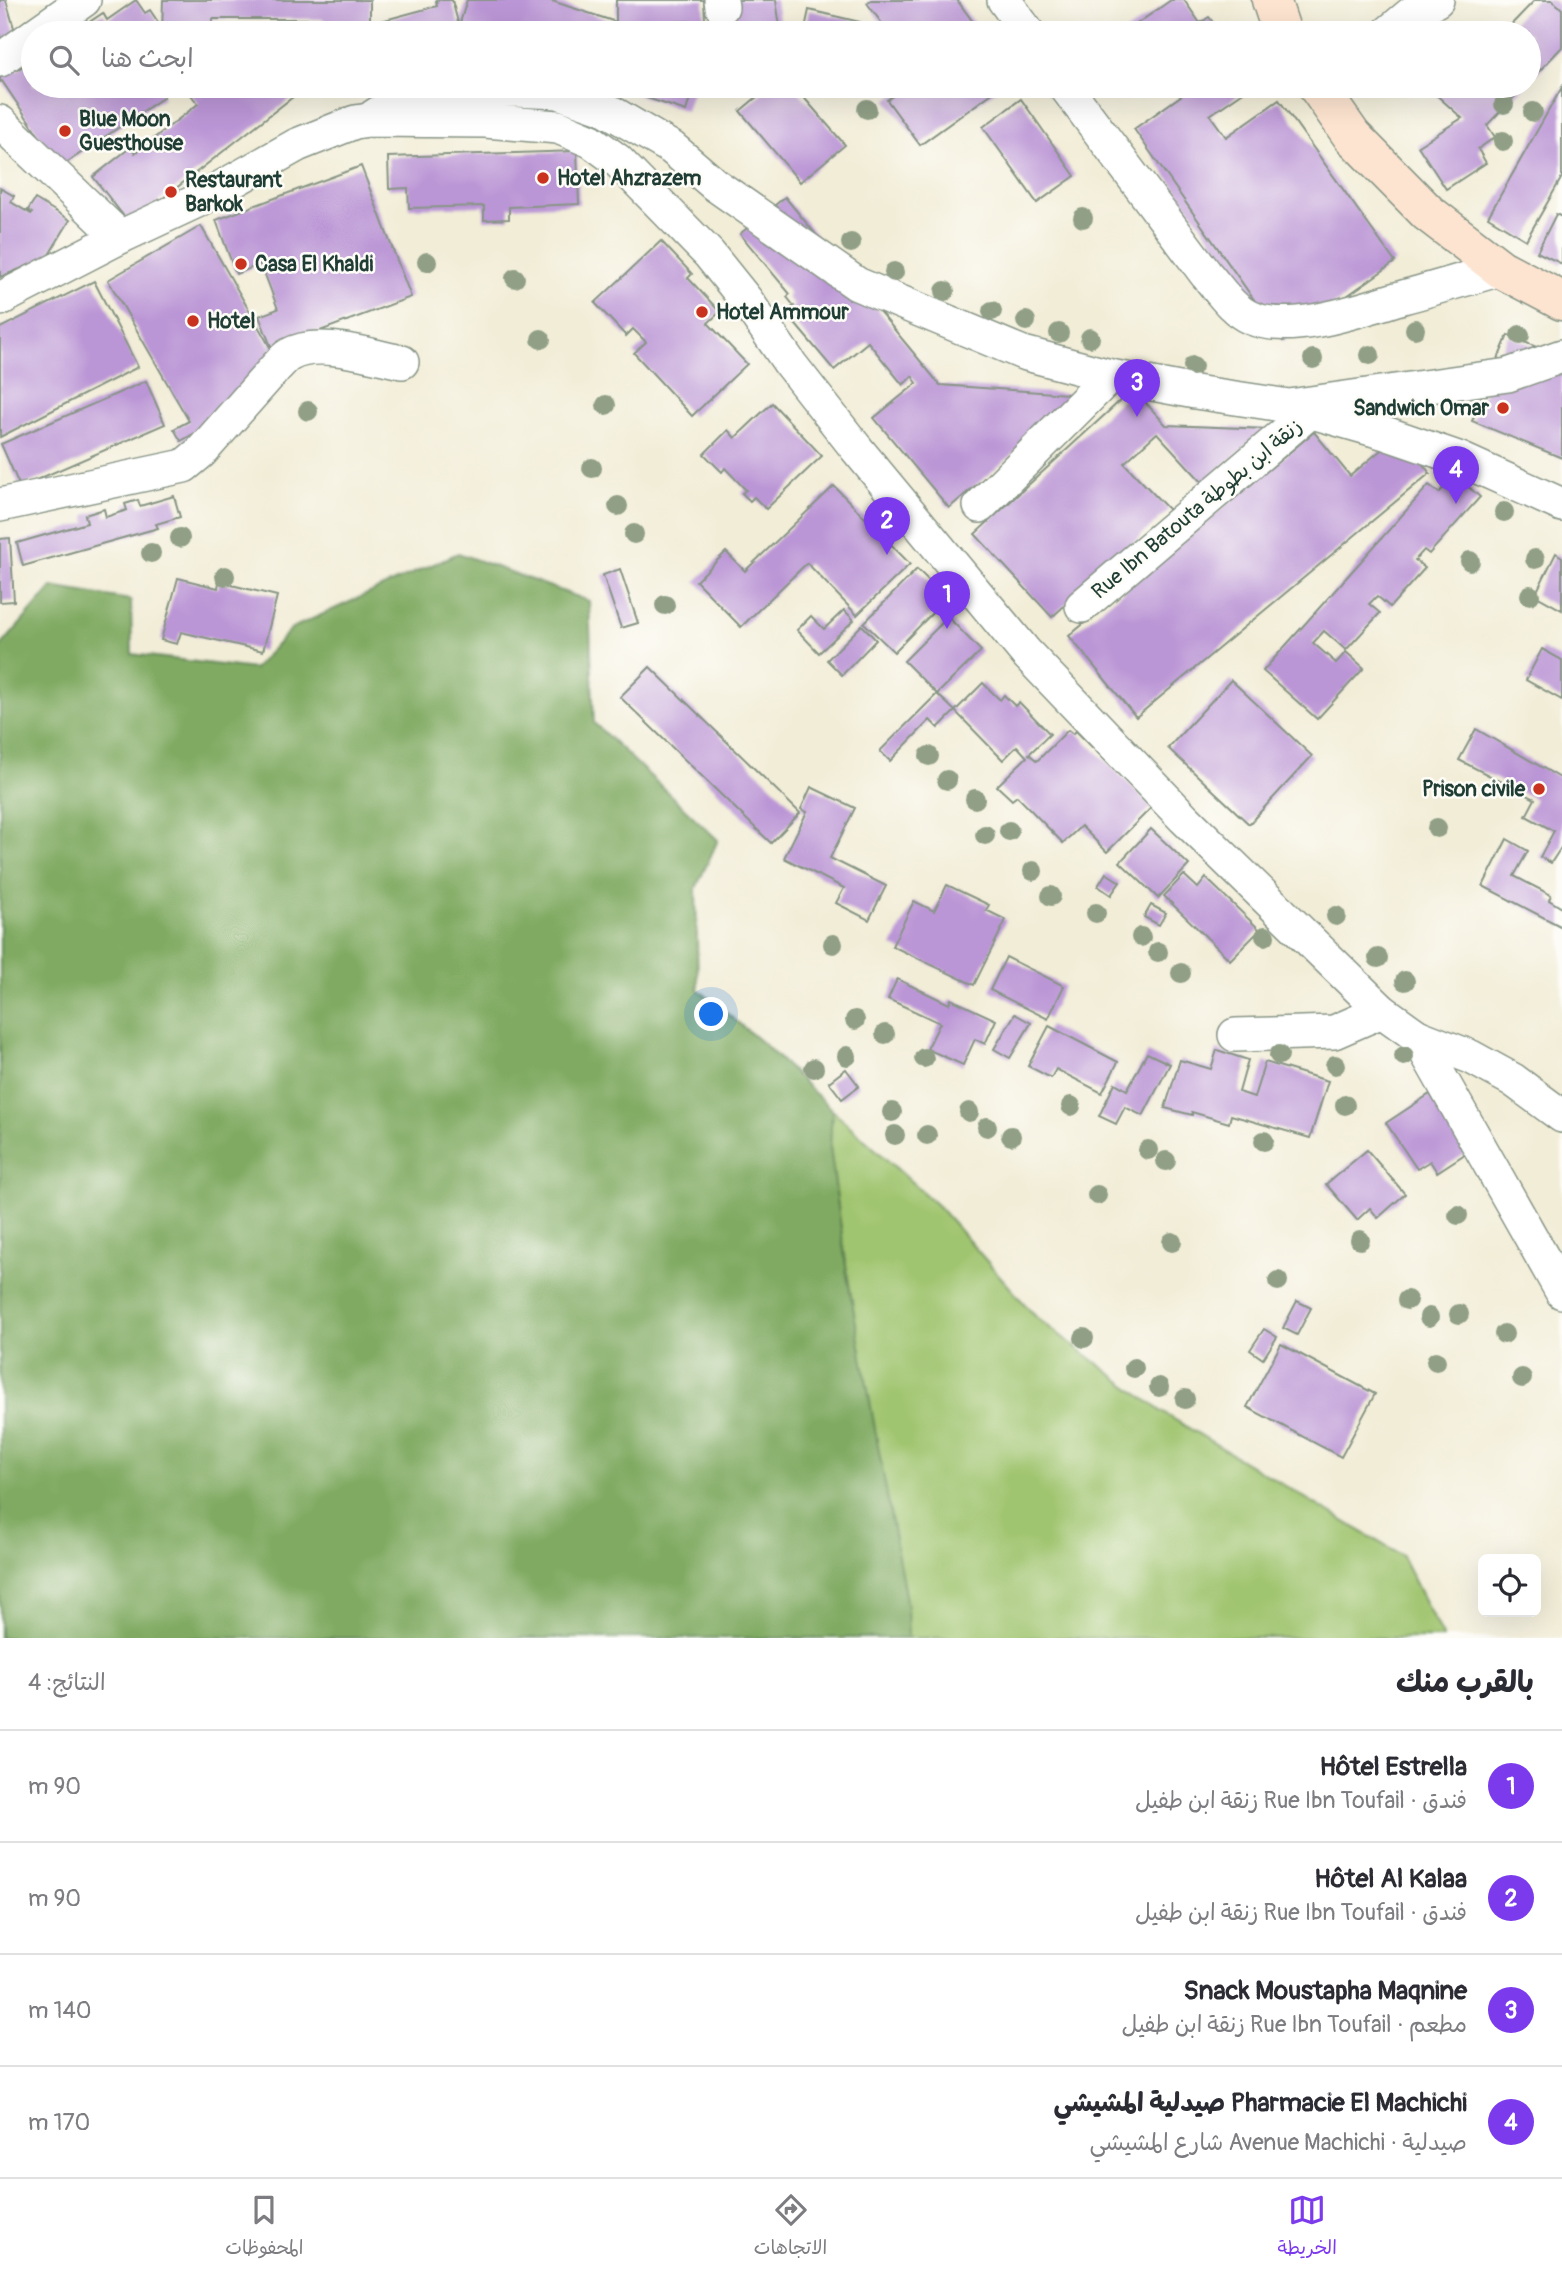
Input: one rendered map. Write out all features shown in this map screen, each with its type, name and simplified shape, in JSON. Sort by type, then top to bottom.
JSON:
[{"type":"street","points":[[55,21],[84,0]]},
{"type":"street","points":[[1004,0],[1019,21]]},
{"type":"street","points":[[1271,0],[1278,21]]},
{"type":"street","points":[[1402,21],[1437,0]]},
{"type":"street","points":[[0,60],[21,45]]},
{"type":"street","points":[[369,120],[391,105],[412,98]]},
{"type":"street","points":[[575,98],[604,108],[672,148],[714,184],[858,284],[1023,353],[1110,376],[1300,409],[1385,432],[1458,458],[1562,505]]},
{"type":"street","points":[[1074,98],[1206,274],[1241,313],[1252,318],[1270,323],[1324,320],[1501,269]]},
{"type":"street","points":[[1331,98],[1352,136],[1428,214],[1501,269],[1562,301]]},
{"type":"street","points":[[0,122],[120,237]]},
{"type":"street","points":[[0,299],[199,200],[298,145],[355,122],[499,122],[558,127],[591,141],[617,160],[709,254],[856,448],[1026,653],[1184,818],[1382,1011],[1417,1036],[1471,1058],[1513,1080],[1562,1116]]},
{"type":"street","points":[[0,505],[184,466],[201,452],[276,366],[289,355],[305,349],[330,348],[402,362]]},
{"type":"street","points":[[1300,409],[1508,375],[1562,356]]},
{"type":"street","points":[[980,506],[1110,376]]},
{"type":"street","name":"Rue Ibn Batouta زنقة ابن بطوطة","points":[[1082,606],[1300,409]]},
{"type":"street","points":[[1235,1035],[1334,1032],[1382,1011]]},
{"type":"street","points":[[1417,1036],[1562,1292]]},
{"type":"green space","points":[[458,553],[589,601],[594,723],[718,840],[696,888],[698,989],[766,1046],[832,1110],[830,1147],[847,1274],[907,1606],[908,1638],[0,1638],[0,647],[52,587],[131,600],[132,654],[254,669],[292,628]]},
{"type":"green space","points":[[831,1109],[939,1207],[1037,1318],[1162,1412],[1402,1556],[1443,1638],[908,1638],[847,1272],[830,1149]]},
{"type":"building","points":[[0,0],[6,0],[18,42],[0,47]]},
{"type":"building","points":[[136,0],[145,13],[150,10],[157,21],[91,21],[103,13],[107,20]]},
{"type":"building","points":[[163,0],[370,0],[370,21],[162,21]]},
{"type":"building","points":[[436,0],[452,0],[458,21],[381,21],[437,6]]},
{"type":"building","points":[[467,0],[549,0],[613,21],[461,21]]},
{"type":"building","points":[[616,0],[704,0],[705,21],[616,21]]},
{"type":"building","points":[[731,0],[776,0],[779,21],[734,21]]},
{"type":"building","points":[[871,0],[957,0],[972,21],[880,21],[867,3]]},
{"type":"building","points":[[1171,0],[1184,0],[1199,21],[1141,21]]},
{"type":"building","points":[[1535,0],[1552,0],[1562,9],[1562,47],[1541,69],[1541,21],[1515,21]]},
{"type":"building","points":[[809,10],[856,21],[807,21]]},
{"type":"building","points":[[8,58],[17,70],[21,68],[21,98],[163,98],[60,167],[2,81],[0,82],[0,63]]},
{"type":"building","points":[[1562,87],[1562,177],[1526,240],[1488,217]]},
{"type":"building","points":[[193,98],[292,98],[130,224],[93,177],[131,147],[135,153],[198,104]]},
{"type":"building","points":[[647,98],[690,98],[686,111]]},
{"type":"building","points":[[756,98],[804,98],[845,145],[800,182],[740,111]]},
{"type":"building","points":[[890,98],[985,98],[920,145],[887,100]]},
{"type":"building","points":[[1178,98],[1235,98],[1210,115],[1226,137],[1279,100],[1395,262],[1283,341],[1134,129]]},
{"type":"building","points":[[1440,98],[1513,98],[1487,125],[1495,137],[1478,149],[1486,163],[1446,189],[1418,146],[1462,118]]},
{"type":"building","points":[[1021,99],[1075,176],[1037,203],[983,127]]},
{"type":"building","points":[[577,151],[579,204],[509,207],[509,219],[484,220],[484,206],[409,208],[408,188],[389,189],[388,157]]},
{"type":"building","points":[[361,166],[411,297],[272,349],[259,316],[278,309],[261,264],[236,274],[216,220]]},
{"type":"building","points":[[0,188],[14,196],[11,202],[31,214],[28,210],[35,199],[70,220],[47,258],[0,277]]},
{"type":"building","points":[[785,197],[940,385],[1082,395],[949,508],[874,418],[917,383],[912,376],[903,385],[868,342],[834,370],[786,313],[794,306],[787,297],[790,294],[740,234]]},
{"type":"building","points":[[1556,214],[1562,217],[1562,264],[1537,252]]},
{"type":"building","name":"Hotel","points":[[201,226],[278,361],[269,390],[181,441],[174,429],[189,421],[108,280]]},
{"type":"building","points":[[661,241],[692,274],[688,278],[720,312],[708,323],[747,364],[692,416],[634,353],[646,342],[633,329],[626,336],[595,303]]},
{"type":"building","points":[[94,281],[138,367],[0,437],[0,328]]},
{"type":"building","points":[[1508,335],[1562,358],[1562,458],[1472,421]]},
{"type":"building","points":[[146,381],[165,424],[20,487],[1,444]]},
{"type":"building","points":[[1133,389],[1166,425],[1267,429],[1203,483],[1157,433],[1124,463],[1169,510],[1052,617],[975,534]]},
{"type":"building","points":[[772,403],[822,456],[766,509],[754,497],[750,501],[742,493],[746,490],[725,468],[722,472],[704,454],[728,430],[735,438]]},
{"type":"building","points":[[1314,432],[1350,476],[1399,435],[1430,473],[1136,717],[1069,636]]},
{"type":"building","points":[[1455,475],[1480,497],[1429,554],[1424,550],[1415,560],[1425,568],[1390,607],[1377,596],[1369,604],[1380,613],[1346,650],[1324,631],[1313,643],[1336,663],[1346,652],[1364,668],[1317,719],[1263,671],[1429,485],[1439,493]]},
{"type":"building","points":[[834,486],[910,564],[857,615],[807,563],[741,627],[696,581],[726,552],[745,571]]},
{"type":"building","points":[[174,496],[180,517],[156,524],[158,528],[23,566],[17,543],[87,523],[85,515],[104,509],[106,517],[127,510],[125,504],[138,500],[140,506]]},
{"type":"building","points":[[10,538],[14,601],[0,602],[0,539]]},
{"type":"building","points":[[1556,553],[1562,557],[1562,610],[1535,595]]},
{"type":"building","points":[[620,569],[638,623],[621,628],[603,575]]},
{"type":"building","points":[[917,569],[947,598],[894,652],[864,623]]},
{"type":"building","points":[[178,578],[218,588],[219,582],[277,596],[263,651],[181,632],[177,644],[161,640]]},
{"type":"building","points":[[844,610],[854,620],[819,653],[797,630],[811,616],[824,629]]},
{"type":"building","points":[[948,617],[981,651],[937,694],[904,661]]},
{"type":"building","points":[[862,625],[876,640],[842,675],[827,660]]},
{"type":"building","points":[[1542,649],[1562,660],[1562,700],[1526,680]]},
{"type":"building","points":[[650,667],[800,813],[771,843],[620,697]]},
{"type":"building","points":[[1231,680],[1312,756],[1249,824],[1168,748]]},
{"type":"building","points":[[983,683],[1000,700],[1004,695],[1015,706],[1019,702],[1050,734],[1029,754],[1037,761],[1068,730],[1073,734],[1076,731],[1152,807],[1107,852],[1081,826],[1063,843],[1017,796],[1012,800],[997,786],[1027,757],[1017,746],[1003,760],[955,711]]},
{"type":"building","points":[[937,694],[955,711],[938,728],[930,720],[890,761],[880,751]]},
{"type":"building","name":"Prison civile","points":[[1476,729],[1562,779],[1562,846],[1551,863],[1540,857],[1554,831],[1526,816],[1535,799],[1459,760]]},
{"type":"building","points":[[811,787],[855,808],[830,858],[886,886],[869,920],[836,903],[844,888],[784,858],[807,812],[801,809]]},
{"type":"building","points":[[1151,829],[1189,865],[1158,898],[1120,862]]},
{"type":"building","points":[[1507,839],[1528,851],[1514,876],[1551,895],[1549,900],[1562,908],[1562,927],[1483,886]]},
{"type":"building","points":[[1106,873],[1120,882],[1111,895],[1098,886]]},
{"type":"building","points":[[1184,875],[1198,888],[1206,878],[1260,930],[1230,960],[1164,896]]},
{"type":"building","points":[[947,885],[989,905],[986,910],[1006,920],[974,985],[892,946],[914,901],[934,911]]},
{"type":"building","points":[[1151,905],[1166,913],[1159,925],[1144,917]]},
{"type":"building","points":[[1006,957],[1064,986],[1048,1019],[990,990]]},
{"type":"building","points":[[897,979],[949,1004],[951,999],[996,1020],[985,1044],[975,1039],[963,1065],[927,1049],[940,1023],[888,999]]},
{"type":"building","points":[[1015,1014],[1031,1023],[1010,1058],[994,1049]]},
{"type":"building","points":[[1049,1026],[1118,1062],[1102,1093],[1056,1069],[1051,1078],[1028,1066]]},
{"type":"building","points":[[1217,1050],[1248,1060],[1239,1092],[1254,1097],[1265,1062],[1328,1081],[1310,1138],[1231,1115],[1229,1123],[1192,1112],[1192,1115],[1165,1108],[1180,1060],[1211,1069]]},
{"type":"building","points":[[1147,1053],[1170,1064],[1143,1116],[1125,1107],[1116,1124],[1099,1116],[1115,1083],[1127,1090]]},
{"type":"building","points":[[846,1069],[859,1086],[842,1099],[829,1082]]},
{"type":"building","points":[[1430,1094],[1468,1152],[1437,1172],[1430,1161],[1417,1169],[1386,1123]]},
{"type":"building","points":[[1367,1150],[1405,1194],[1378,1218],[1370,1208],[1357,1220],[1326,1184]]},
{"type":"building","points":[[1297,1301],[1311,1308],[1297,1335],[1283,1328]]},
{"type":"building","points":[[1264,1329],[1277,1337],[1263,1359],[1250,1350]]},
{"type":"building","points":[[1281,1344],[1375,1394],[1341,1457],[1247,1407]]},
{"type":"place","name":"Blue Moon Guesthouse","points":[[65,131]]},
{"type":"place","name":"Hotel Ahzrazem","points":[[543,178]]},
{"type":"place","name":"Restaurant Barkok","points":[[171,192]]},
{"type":"place","name":"Casa El Khaldi","points":[[241,264]]},
{"type":"place","name":"Hotel Ammour","points":[[702,312]]},
{"type":"place","name":"Hotel","points":[[193,321]]},
{"type":"place","name":"Sandwich Omar","points":[[1503,408]]},
{"type":"place","name":"Snack Moustapha Maqnine","points":[[1137,417]]},
{"type":"place","name":"Pharmacie El Machichi صيدلية المشيشي","points":[[1456,504]]},
{"type":"place","name":"Hôtel Al Kalaa","points":[[887,555]]},
{"type":"place","name":"Hôtel Estrella","points":[[947,629]]},
{"type":"place","name":"Prison civile","points":[[1539,789]]}]
